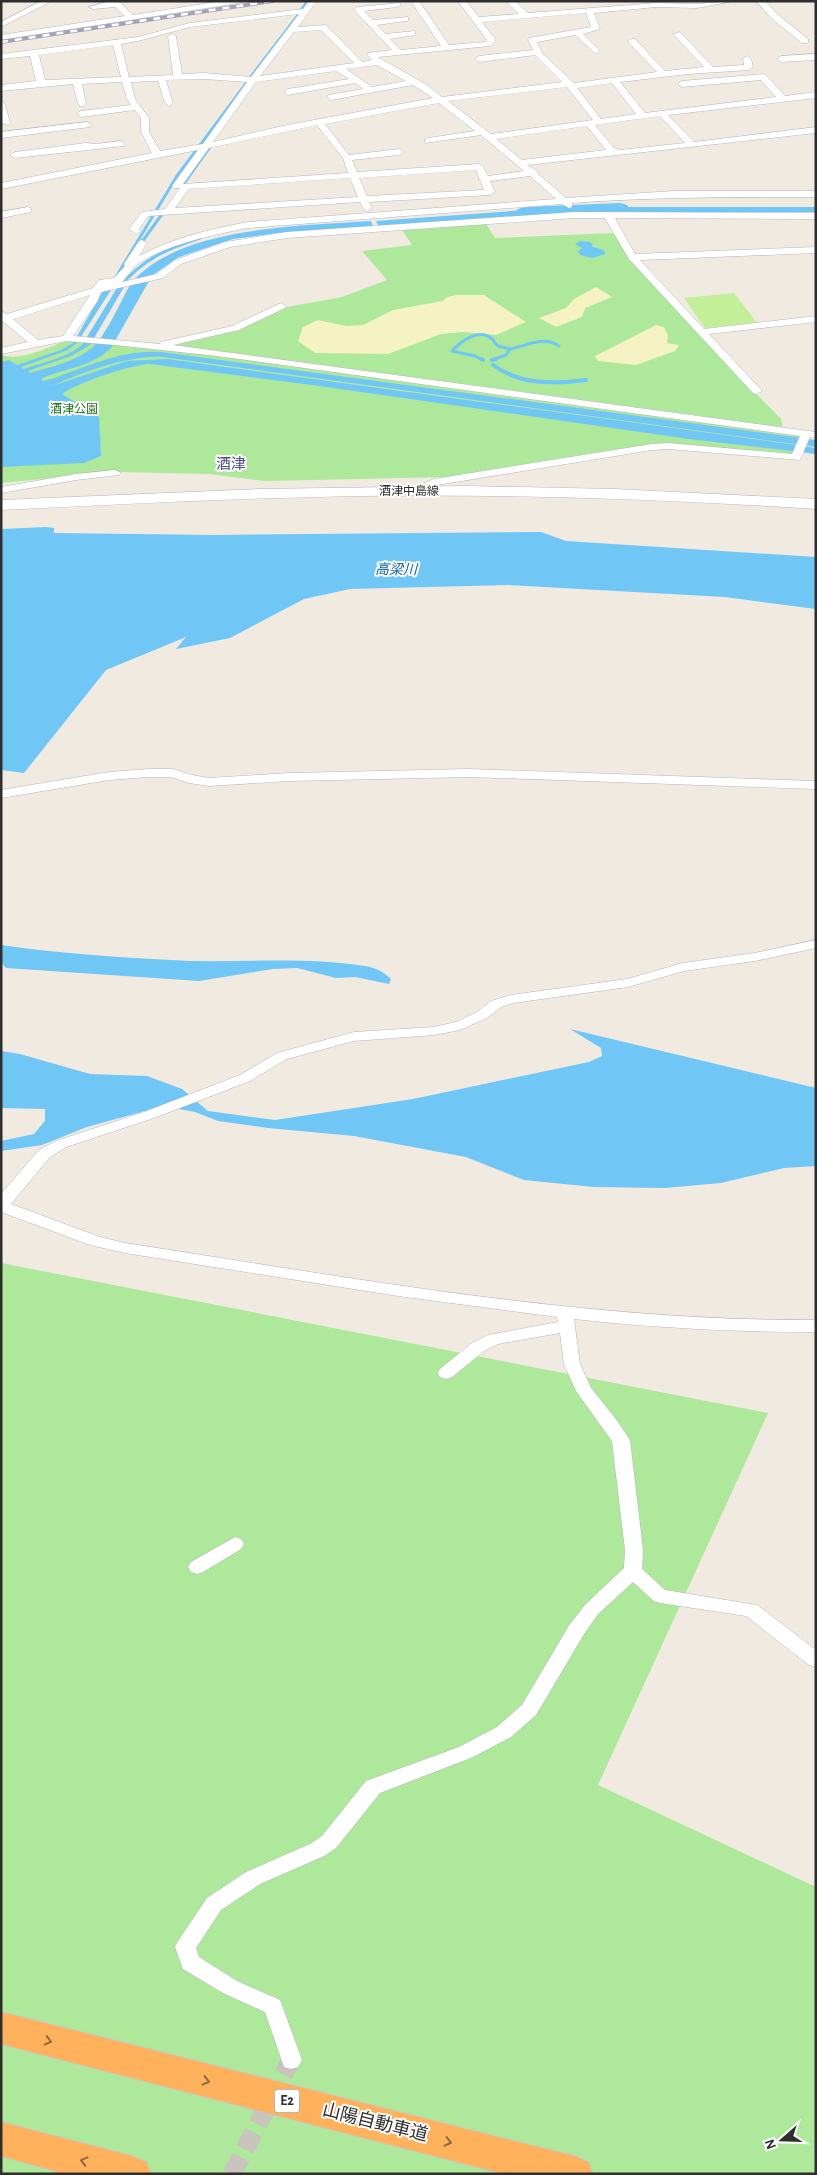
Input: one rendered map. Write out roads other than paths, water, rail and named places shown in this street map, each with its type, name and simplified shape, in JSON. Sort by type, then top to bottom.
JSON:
[{"type":"highway","name":"山陽自動車道","points":[[1,2028],[574,2174]]},
{"type":"highway","points":[[1,2139],[132,2174]]},
{"type":"main road","name":"酒津中島線","points":[[1,505],[202,496],[415,490],[658,495],[816,504]]},
{"type":"street","points":[[1,24],[48,1]]},
{"type":"street","points":[[184,1],[192,9]]},
{"type":"street","points":[[1,38],[239,1]]},
{"type":"street","points":[[168,211],[181,186],[207,145],[313,1]]},
{"type":"street","points":[[415,1],[447,48]]},
{"type":"street","points":[[462,1],[492,40],[487,44],[372,55],[378,62],[414,82],[486,135],[567,202],[574,214]]},
{"type":"street","points":[[510,1],[525,15]]},
{"type":"street","points":[[476,20],[562,9],[589,10],[656,5],[688,7],[730,1]]},
{"type":"street","points":[[760,1],[774,16],[805,41]]},
{"type":"street","points":[[93,7],[115,2],[131,18]]},
{"type":"street","points":[[397,5],[358,9],[399,53]]},
{"type":"street","points":[[589,10],[596,29],[532,40],[538,52],[571,85],[614,152]]},
{"type":"street","points":[[1,57],[138,39],[190,25],[306,11]]},
{"type":"street","points":[[370,23],[405,19]]},
{"type":"street","points":[[291,30],[323,26],[360,64]]},
{"type":"street","points":[[577,32],[596,51]]},
{"type":"street","points":[[384,37],[412,33]]},
{"type":"street","points":[[677,34],[710,69]]},
{"type":"street","points":[[172,36],[178,76]]},
{"type":"street","points":[[632,41],[662,74]]},
{"type":"street","points":[[116,42],[124,79],[131,98],[145,118],[145,132],[157,154]]},
{"type":"street","points":[[479,59],[538,52]]},
{"type":"street","points":[[34,53],[41,83]]},
{"type":"street","points":[[782,59],[816,57]]},
{"type":"street","points":[[1,186],[193,147],[234,141],[319,122],[439,100],[662,74],[749,67],[747,59]]},
{"type":"street","points":[[1,88],[41,83],[178,76],[253,80],[378,62]]},
{"type":"street","points":[[338,68],[371,90]]},
{"type":"street","points":[[161,77],[169,103]]},
{"type":"street","points":[[682,84],[763,77],[783,99]]},
{"type":"street","points":[[288,92],[357,80]]},
{"type":"street","points":[[614,80],[642,115]]},
{"type":"street","points":[[77,81],[82,104]]},
{"type":"street","points":[[331,97],[414,82]]},
{"type":"street","points":[[428,141],[594,123],[642,115],[816,95]]},
{"type":"street","points":[[1,104],[6,123]]},
{"type":"street","points":[[81,114],[137,107]]},
{"type":"street","points":[[193,147],[222,109]]},
{"type":"street","points":[[662,113],[692,145]]},
{"type":"street","points":[[319,122],[347,158],[362,200],[371,216]]},
{"type":"street","points":[[1,136],[87,125]]},
{"type":"street","points":[[521,163],[816,130]]},
{"type":"street","points":[[113,135],[133,159]]},
{"type":"street","points":[[15,155],[86,146],[96,147],[120,144]]},
{"type":"street","points":[[347,158],[398,152]]},
{"type":"street","points":[[136,231],[134,229],[145,214],[149,213],[490,192],[479,167],[181,186]]},
{"type":"street","points":[[485,179],[534,173]]},
{"type":"street","points":[[69,338],[101,287],[120,277],[133,263],[157,250],[227,228],[273,222],[674,194],[816,194]]},
{"type":"street","points":[[1,215],[28,210]]},
{"type":"street","points":[[3,316],[101,287],[160,276],[178,262],[190,256],[243,240],[574,214],[816,216]]},
{"type":"street","points":[[608,214],[632,257],[757,391]]},
{"type":"street","points":[[120,277],[142,243]]},
{"type":"street","points":[[632,257],[816,250]]},
{"type":"street","points":[[154,346],[235,328],[281,306]]},
{"type":"street","points":[[3,316],[35,343]]},
{"type":"street","points":[[701,332],[816,319]]},
{"type":"street","points":[[1,351],[69,338],[154,346],[810,435],[798,456],[790,458],[698,448],[652,446],[434,482],[415,490]]},
{"type":"street","points":[[1,490],[115,473]]},
{"type":"street","points":[[1,794],[109,776],[148,773],[174,774],[189,779],[209,782],[289,777],[469,773],[816,785]]},
{"type":"street","points":[[816,944],[755,957],[683,967],[628,983],[512,999],[496,1004],[482,1015],[460,1026],[434,1031],[354,1037],[282,1056],[245,1078],[149,1115],[62,1144],[44,1154],[1,1205],[96,1241],[125,1248],[530,1310],[565,1319],[625,1319],[698,1324],[816,1326]]},
{"type":"street","points":[[446,1373],[478,1346],[494,1339],[565,1319]]},
{"type":"street","points":[[292,2060],[273,2006],[230,1987],[190,1963],[185,1947],[199,1924],[214,1904],[254,1878],[317,1850],[329,1842],[373,1787],[466,1752],[504,1732],[529,1710],[577,1629],[592,1609],[632,1571],[634,1550],[621,1440],[584,1391],[572,1364],[565,1319]]},
{"type":"street","points":[[198,1567],[235,1544]]},
{"type":"street","points":[[632,1571],[660,1596],[751,1610],[816,1660]]},
{"type":"water","points":[[566,207],[568,212],[380,226],[376,221]]},
{"type":"water","points":[[576,207],[816,207],[816,212],[584,212],[578,211]]},
{"type":"water","points":[[371,221],[373,226],[278,233],[233,239],[179,257],[154,274],[134,280],[156,262],[182,249],[213,239],[245,232],[278,228]]},
{"type":"water","points":[[580,241],[591,242],[593,247],[604,250],[605,254],[592,258],[580,255],[578,251],[582,248],[575,244]]},
{"type":"water","points":[[149,281],[111,348],[87,363],[41,379],[43,381],[51,379],[119,356],[133,353],[161,352],[816,440],[816,447],[163,357],[150,357],[121,362],[92,370],[52,386],[127,361],[167,359],[796,445],[816,448],[816,454],[689,439],[312,385],[150,364],[130,367],[105,375],[80,384],[62,394],[99,417],[101,456],[84,463],[1,467],[1,362],[9,360],[17,365],[61,350],[73,343],[103,291],[111,290],[77,343],[68,350],[21,367],[24,369],[47,362],[76,349],[82,345],[117,288],[124,287],[90,345],[71,356],[28,371],[30,373],[62,364],[78,357],[97,343],[130,285]]},
{"type":"water","name":"高梁川","points":[[54,528],[54,533],[211,535],[541,532],[566,541],[816,557],[816,609],[725,597],[508,585],[350,589],[304,599],[230,638],[176,649],[186,637],[106,670],[24,773],[1,770],[1,529]]},
{"type":"water","points":[[1,945],[72,953],[166,960],[343,963],[373,968],[391,979],[389,984],[355,977],[336,978],[297,968],[273,969],[199,981],[6,968],[1,962]]},
{"type":"water","points":[[570,1029],[816,1088],[816,1166],[784,1168],[721,1183],[665,1188],[594,1187],[524,1180],[466,1157],[354,1136],[218,1121],[195,1112],[163,1106],[87,1127],[42,1145],[1,1151],[1,1141],[34,1134],[45,1121],[45,1109],[1,1108],[1,1051],[20,1054],[90,1074],[147,1076],[182,1089],[208,1111],[275,1120],[413,1099],[589,1062],[602,1056],[601,1048]]},
{"type":"waterway","points":[[302,9],[308,1]]},
{"type":"waterway","points":[[250,78],[299,14]]},
{"type":"waterway","points":[[113,282],[177,176],[248,81]]},
{"type":"waterway","points":[[180,189],[210,147]]},
{"type":"waterway","points":[[525,213],[620,209]]},
{"type":"waterway","points":[[137,245],[144,239],[165,210]]},
{"type":"waterway","points":[[120,287],[146,262],[177,246],[200,238]]},
{"type":"waterway","points":[[483,360],[475,356],[452,351],[464,340],[475,335],[486,335],[498,346],[510,349]]},
{"type":"waterway","points":[[510,349],[541,341],[547,341],[559,346]]},
{"type":"waterway","points":[[496,359],[492,360],[506,355],[510,349]]},
{"type":"waterway","points":[[493,365],[503,372],[538,382],[586,380]]},
{"type":"tunnel","points":[[232,2174],[291,2060]]},
{"type":"railway","points":[[1,42],[272,1]]},
{"type":"district","name":"酒津","points":[[231,464]]},
{"type":"park label","name":"酒津公園","points":[[74,409]]}]
